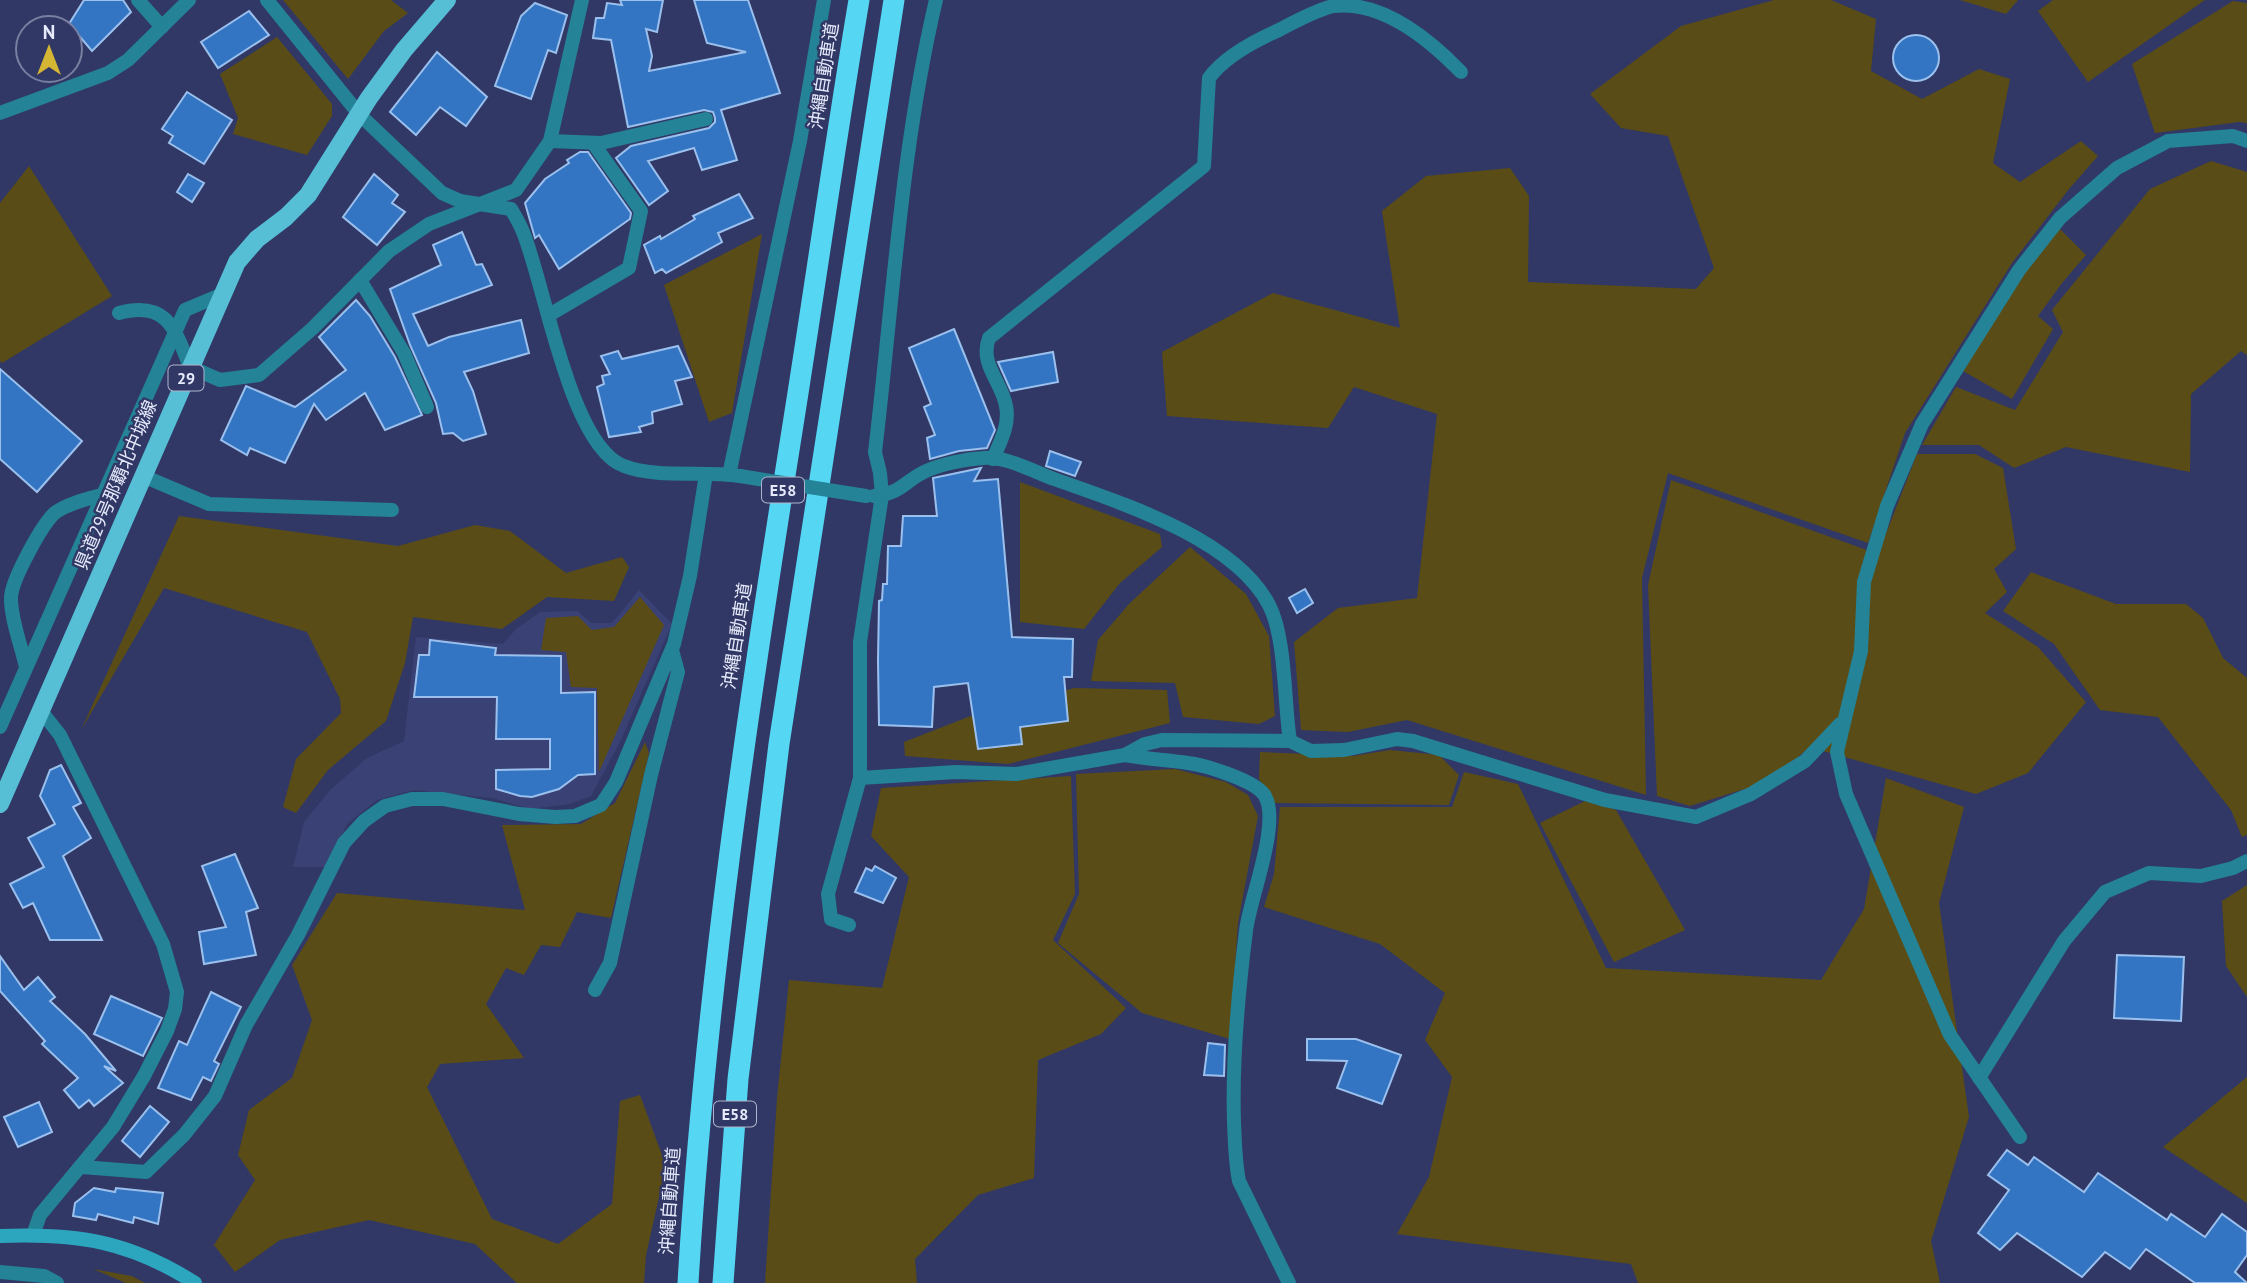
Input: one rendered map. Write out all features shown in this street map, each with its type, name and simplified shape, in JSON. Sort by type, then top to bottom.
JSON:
[{"type":"highway","name":"沖縄自動車道","points":[[688,1283],[693,1185],[713,980],[743,748],[859,0]]},
{"type":"highway","name":"E58","points":[[723,1283],[738,1079],[779,744],[894,0]]},
{"type":"main road","name":"県道29号那覇北中城線","points":[[0,804],[237,262],[308,195],[359,114],[404,50],[447,0]]},
{"type":"main road","points":[[0,1236],[75,1238],[122,1247],[153,1258],[195,1283]]},
{"type":"street","points":[[138,0],[162,27]]},
{"type":"street","points":[[0,113],[108,74],[128,60],[188,0]]},
{"type":"street","points":[[267,0],[359,114],[442,193],[460,201],[510,209],[523,232],[568,380],[588,430],[611,460],[639,470],[735,475],[866,496],[900,490],[925,471],[984,457],[1003,460],[1096,494],[1183,530],[1217,552],[1257,588],[1269,604],[1278,624],[1290,741]]},
{"type":"street","points":[[119,313],[139,307],[160,314],[175,330],[190,367],[220,380],[259,374],[313,328],[389,251],[429,224],[516,190],[550,141],[582,0]]},
{"type":"street","points":[[735,475],[800,141],[824,0]]},
{"type":"street","points":[[849,925],[831,919],[828,894],[860,778],[860,642],[882,495],[875,452],[902,202],[923,53],[936,0]]},
{"type":"street","points":[[993,459],[1003,436],[1007,414],[1006,404],[989,366],[989,338],[1204,166],[1209,78],[1229,57],[1318,11],[1341,5],[1360,5],[1390,15],[1418,32],[1434,44],[1461,72]]},
{"type":"street","points":[[550,141],[601,143],[706,119]]},
{"type":"street","points":[[2020,1137],[1950,1035],[1846,794],[1836,752],[1861,651],[1864,582],[1887,506],[1922,424],[2019,270],[2060,218],[2117,168],[2168,141],[2233,136],[2247,141]]},
{"type":"street","points":[[549,315],[629,268],[641,211],[593,143]]},
{"type":"street","points":[[360,280],[404,353],[427,407]]},
{"type":"street","points":[[0,727],[185,310],[223,294]]},
{"type":"street","points":[[82,1167],[146,1172],[184,1135],[215,1096],[246,1025],[298,935],[344,843],[364,821],[386,806],[412,799],[443,799],[519,814],[555,817],[575,816],[601,805],[616,782],[671,650],[690,576],[706,474]]},
{"type":"street","points":[[143,476],[209,504],[392,510]]},
{"type":"street","points":[[26,667],[12,608],[13,583],[24,560],[54,513],[102,495]]},
{"type":"street","points":[[595,990],[610,963],[651,775],[678,672],[671,650]]},
{"type":"street","points":[[33,1235],[40,1215],[113,1127],[145,1076],[167,1031],[175,1009],[177,992],[163,944],[60,736],[41,711]]},
{"type":"street","points":[[1125,755],[1145,744],[1162,740],[1290,741],[1311,751],[1344,750],[1396,739],[1413,741],[1605,800],[1696,817],[1751,794],[1805,761],[1832,735],[1843,720]]},
{"type":"street","points":[[860,778],[956,772],[1016,774],[1125,755],[1201,766],[1253,785],[1265,796],[1269,815],[1268,835],[1246,928],[1233,1083],[1236,1166],[1239,1181],[1289,1283]]},
{"type":"street","points":[[1979,1077],[2064,941],[2105,892],[2149,873],[2201,876],[2233,868],[2247,860]]},
{"type":"street","points":[[0,1272],[44,1276],[57,1283]]},
{"type":"shaded area","points":[[283,0],[391,0],[408,13],[384,31],[348,79]]},
{"type":"shaded area","points":[[1774,0],[1831,0],[1876,19],[1871,71],[1922,99],[1979,69],[2010,79],[1993,163],[2020,182],[2081,141],[2098,156],[2012,263],[1905,433],[1868,543],[1668,473],[1642,578],[1646,795],[1407,720],[1348,732],[1301,730],[1294,642],[1338,608],[1417,598],[1437,414],[1354,387],[1328,428],[1167,416],[1162,352],[1273,293],[1400,328],[1382,211],[1426,176],[1510,168],[1529,196],[1528,282],[1696,289],[1714,268],[1668,136],[1621,128],[1590,94],[1681,26]]},
{"type":"shaded area","points":[[1960,0],[2018,0],[2006,14]]},
{"type":"shaded area","points":[[2053,0],[2205,0],[2088,82],[2038,11]]},
{"type":"shaded area","points":[[2233,1],[2247,3],[2247,123],[2155,133],[2132,64]]},
{"type":"shaded area","points":[[277,37],[332,104],[332,116],[307,155],[233,134],[238,118],[220,74]]},
{"type":"shaded area","points":[[2211,161],[2247,172],[2247,355],[2241,351],[2191,394],[2190,472],[2066,447],[2014,468],[1979,445],[1922,445],[1956,387],[2015,410],[2063,332],[2052,310],[2150,189]]},
{"type":"shaded area","points":[[29,166],[112,296],[2,363],[0,203]]},
{"type":"shaded area","points":[[2059,228],[2086,255],[2038,316],[2053,329],[2012,399],[1963,371],[2025,270]]},
{"type":"shaded area","points":[[762,234],[732,413],[709,422],[664,285]]},
{"type":"shaded area","points":[[1917,454],[1975,454],[2003,468],[2016,549],[1994,569],[2007,592],[1985,613],[2038,647],[2086,702],[2028,773],[1976,794],[1809,747],[1797,758],[1751,787],[1690,806],[1657,796],[1648,585],[1671,480],[1878,554]]},
{"type":"shaded area","points":[[1020,482],[1160,534],[1162,547],[1120,583],[1084,629],[1020,622]]},
{"type":"shaded area","points":[[179,516],[398,546],[475,525],[510,531],[566,573],[622,557],[629,567],[614,601],[547,597],[502,629],[413,617],[405,663],[386,721],[328,770],[296,813],[283,807],[296,759],[341,713],[340,699],[307,632],[164,588],[81,730]]},
{"type":"shaded area","points":[[1190,547],[1246,594],[1269,636],[1275,716],[1259,724],[1183,717],[1175,683],[1091,681],[1098,640],[1129,604]]},
{"type":"shaded area","points":[[2031,572],[2116,604],[2186,604],[2203,618],[2223,658],[2247,678],[2247,835],[2242,837],[2231,810],[2158,717],[2100,710],[2054,644],[2003,611]]},
{"type":"shaded area","points":[[639,590],[672,624],[619,744],[591,796],[570,804],[531,809],[491,798],[414,790],[377,800],[348,823],[325,867],[293,867],[304,822],[331,789],[367,758],[404,741],[416,637],[503,644],[516,629],[540,612],[578,611],[591,623],[612,623]]},
{"type":"shaded area","points":[[640,597],[664,625],[599,772],[597,688],[571,687],[566,652],[541,650],[546,618],[578,616],[592,630],[614,627]]},
{"type":"shaded area","points":[[1074,688],[1167,690],[1170,723],[1008,764],[905,756],[904,742],[968,717]]},
{"type":"shaded area","points":[[645,742],[649,753],[611,918],[577,912],[560,947],[541,945],[524,975],[506,968],[486,1004],[524,1058],[440,1064],[427,1087],[492,1219],[558,1244],[612,1204],[620,1101],[640,1095],[666,1166],[646,1255],[644,1283],[517,1283],[475,1244],[369,1220],[280,1240],[235,1272],[214,1245],[255,1180],[238,1155],[249,1110],[292,1078],[312,1020],[292,965],[337,893],[525,910],[502,825],[581,824],[615,803]]},
{"type":"shaded area","points":[[1390,750],[1439,755],[1459,775],[1449,805],[1273,803],[1259,779],[1260,752],[1353,756]]},
{"type":"shaded area","points":[[1175,769],[1226,782],[1248,795],[1258,816],[1238,923],[1230,1039],[1142,1013],[1058,943],[1079,894],[1076,774]]},
{"type":"shaded area","points":[[1464,772],[1518,784],[1606,968],[1821,980],[1864,909],[1886,778],[1964,807],[1939,903],[1969,1117],[1931,1241],[1940,1283],[1638,1283],[1631,1264],[1397,1234],[1429,1177],[1452,1077],[1425,1040],[1445,993],[1380,944],[1264,907],[1274,874],[1280,807],[1452,807]]},
{"type":"shaded area","points":[[1071,776],[1075,894],[1053,940],[1126,1008],[1101,1034],[1038,1060],[1034,1178],[978,1195],[915,1259],[917,1283],[765,1283],[777,1098],[789,980],[882,988],[909,877],[871,836],[881,788]]},
{"type":"shaded area","points":[[1585,801],[1616,810],[1685,930],[1614,962],[1540,823]]},
{"type":"shaded area","points":[[2247,885],[2247,997],[2226,966],[2222,901]]},
{"type":"shaded area","points":[[2247,1077],[2247,1203],[2163,1147]]},
{"type":"shaded area","points":[[93,1269],[132,1276],[145,1283],[126,1283]]},
{"type":"building","points":[[84,0],[123,0],[131,12],[92,51],[84,42],[84,14],[75,14]]},
{"type":"building","points":[[620,0],[663,0],[657,32],[646,29],[652,56],[649,71],[746,52],[707,43],[694,0],[748,0],[780,93],[721,110],[737,160],[702,170],[694,148],[648,161],[668,191],[649,205],[616,158],[631,146],[709,128],[715,118],[713,112],[704,110],[628,127],[611,40],[593,38],[596,18],[604,18],[607,3],[622,5]]},
{"type":"building","points":[[535,3],[567,15],[556,53],[548,50],[531,99],[495,86],[521,16]]},
{"type":"building","points":[[249,11],[269,35],[218,68],[201,42]]},
{"type":"building","points":[[1916,35],[1932,42],[1939,58],[1932,74],[1916,81],[1900,74],[1893,58],[1900,42]]},
{"type":"building","points":[[437,52],[487,97],[466,126],[440,107],[416,135],[390,112]]},
{"type":"building","points":[[187,92],[232,120],[204,164],[169,143],[173,136],[162,129]]},
{"type":"building","points":[[580,152],[588,152],[631,213],[630,219],[559,269],[539,235],[535,238],[525,203],[545,179]]},
{"type":"building","points":[[188,174],[204,183],[192,202],[177,192]]},
{"type":"building","points":[[374,174],[398,195],[392,203],[405,212],[377,245],[343,217]]},
{"type":"building","points":[[739,194],[753,218],[718,233],[722,242],[666,273],[662,269],[655,273],[644,245],[660,236],[661,239],[695,219],[693,216]]},
{"type":"building","points":[[462,232],[476,265],[482,264],[492,285],[413,314],[428,346],[449,337],[521,320],[529,353],[464,372],[473,391],[486,434],[463,441],[453,433],[443,434],[436,403],[410,345],[390,289],[441,265],[433,245]]},
{"type":"building","points":[[356,300],[370,316],[395,357],[422,415],[385,430],[365,393],[326,420],[314,404],[285,463],[250,448],[247,455],[221,440],[246,386],[295,407],[346,370],[319,337]]},
{"type":"building","points":[[954,329],[995,430],[987,448],[959,451],[930,459],[927,438],[935,435],[924,407],[931,404],[909,348]]},
{"type":"building","points":[[678,346],[692,377],[675,381],[682,404],[652,412],[653,423],[639,427],[641,432],[609,437],[597,387],[604,384],[602,376],[610,374],[601,356],[618,351],[622,359]]},
{"type":"building","points":[[1053,352],[1058,382],[1011,391],[998,362]]},
{"type":"building","points":[[0,369],[82,441],[37,492],[0,459]]},
{"type":"building","points":[[1050,451],[1081,462],[1075,476],[1046,466]]},
{"type":"building","points":[[981,468],[974,481],[998,479],[1012,637],[1073,639],[1072,677],[1064,677],[1068,721],[1020,727],[1022,744],[978,749],[968,683],[934,687],[932,727],[879,725],[878,661],[879,601],[882,600],[883,584],[887,584],[888,546],[901,546],[903,516],[937,516],[933,478]]},
{"type":"building","points":[[1305,589],[1313,603],[1297,613],[1289,598]]},
{"type":"building","points":[[430,640],[496,648],[495,655],[561,656],[561,693],[595,692],[595,774],[578,775],[559,789],[532,797],[496,789],[496,770],[550,769],[550,739],[496,739],[497,697],[414,697],[419,655],[429,655]]},
{"type":"building","points":[[61,765],[81,803],[73,807],[91,838],[63,856],[102,940],[50,940],[33,903],[23,908],[10,884],[44,867],[28,838],[55,824],[40,796],[50,770]]},
{"type":"building","points":[[235,854],[258,908],[246,912],[256,955],[204,964],[199,932],[226,927],[202,866]]},
{"type":"building","points":[[875,866],[896,878],[883,903],[855,892],[866,868],[872,871]]},
{"type":"building","points":[[2117,955],[2184,957],[2181,1021],[2114,1018]]},
{"type":"building","points":[[0,956],[24,990],[38,977],[55,997],[50,1001],[85,1034],[116,1071],[104,1066],[123,1083],[94,1106],[89,1100],[79,1108],[64,1090],[78,1078],[42,1044],[45,1041],[0,991]]},
{"type":"building","points":[[211,992],[241,1007],[214,1061],[219,1064],[211,1081],[203,1077],[191,1100],[158,1088],[179,1041],[187,1045]]},
{"type":"building","points":[[111,996],[162,1018],[143,1056],[94,1034]]},
{"type":"building","points":[[1307,1039],[1356,1039],[1401,1055],[1382,1104],[1337,1088],[1347,1061],[1307,1060]]},
{"type":"building","points":[[1208,1043],[1225,1045],[1224,1076],[1204,1075]]},
{"type":"building","points":[[39,1102],[52,1132],[18,1147],[4,1117]]},
{"type":"building","points":[[150,1106],[169,1122],[140,1157],[122,1141]]},
{"type":"building","points":[[2007,1150],[2028,1165],[2034,1157],[2084,1192],[2098,1173],[2167,1220],[2171,1214],[2205,1237],[2222,1214],[2247,1232],[2247,1255],[2235,1272],[2247,1283],[2195,1283],[2146,1249],[2130,1269],[2105,1252],[2082,1277],[2017,1233],[2000,1250],[1978,1233],[2009,1190],[1988,1175]]},
{"type":"building","points":[[94,1188],[115,1192],[116,1188],[163,1193],[158,1224],[134,1217],[133,1223],[98,1214],[96,1220],[73,1216],[75,1203]]}]
